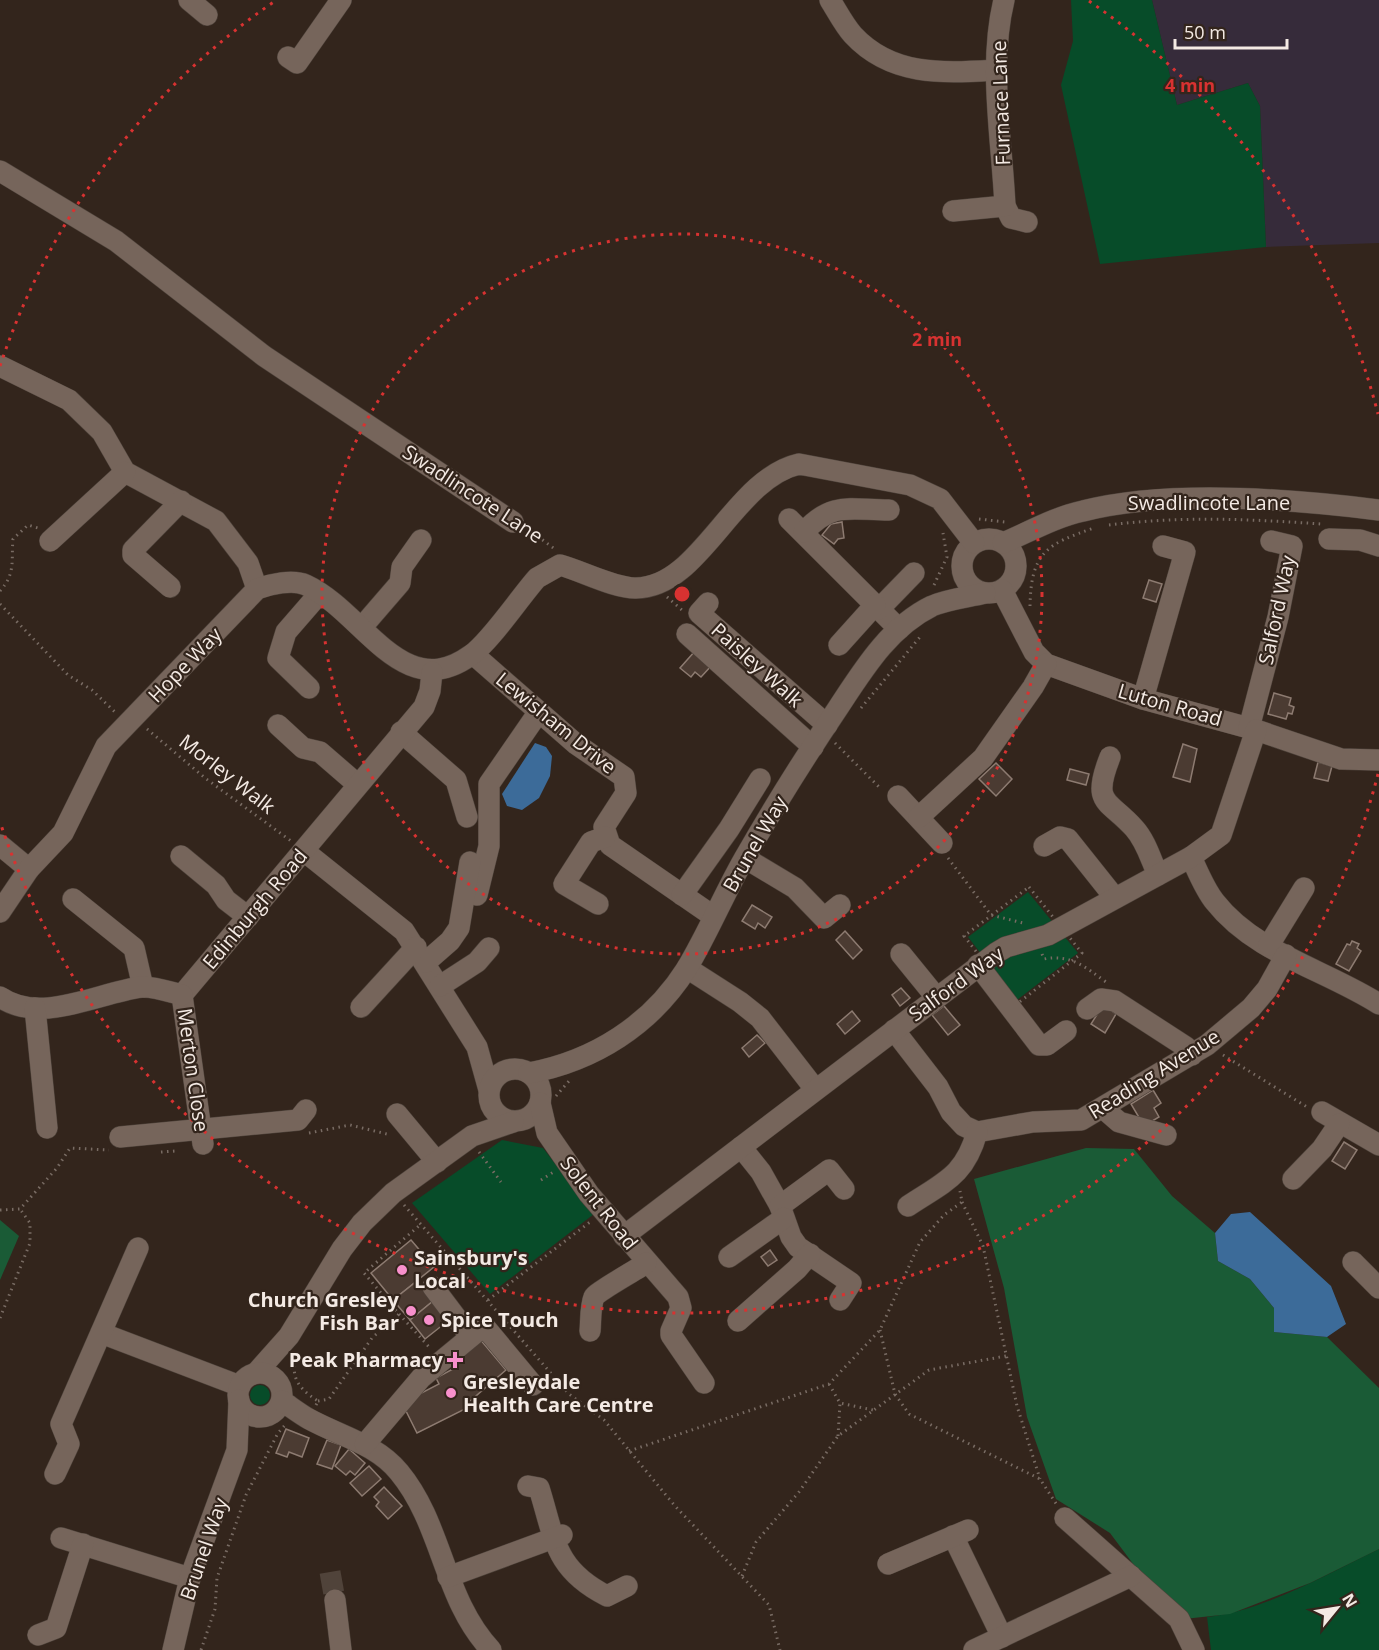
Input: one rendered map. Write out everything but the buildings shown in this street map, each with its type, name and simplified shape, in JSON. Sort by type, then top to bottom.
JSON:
[{"type":"street","points":[[189,0],[207,15]]},
{"type":"street","points":[[288,57],[297,63],[341,0]]},
{"type":"street","points":[[830,0],[851,33],[880,56],[899,66],[938,73],[996,70]]},
{"type":"street","name":"Furnace Lane","points":[[1004,0],[998,25],[996,70],[1005,206]]},
{"type":"street","name":"Swadlincote Lane","points":[[0,171],[116,241],[264,356],[513,522]]},
{"type":"street","points":[[953,211],[1005,206],[1011,219],[1027,222]]},
{"type":"street","points":[[0,366],[69,400],[102,432],[125,472],[216,521],[248,563],[257,589],[271,583],[305,584],[362,627],[406,665],[432,672],[452,667],[473,654],[537,578],[560,565],[633,588],[654,586],[684,569],[725,520],[783,467],[798,464],[910,484],[940,499],[974,543]]},
{"type":"street","points":[[53,538],[125,472]]},
{"type":"street","name":"Swadlincote Lane","points":[[1003,543],[1067,515],[1117,503],[1220,498],[1332,504],[1379,510]]},
{"type":"street","points":[[170,587],[133,555],[133,550],[181,501]]},
{"type":"street","points":[[889,510],[831,510],[803,523],[899,629]]},
{"type":"street","points":[[1016,568],[1013,555],[1003,543],[986,539],[974,543],[965,553],[962,568],[971,586],[994,591],[1010,583],[1016,568],[1043,526]]},
{"type":"street","points":[[1329,539],[1360,540],[1379,546]]},
{"type":"street","points":[[362,627],[400,583],[402,567],[421,540]]},
{"type":"street","name":"Salford Way","points":[[624,1236],[981,963],[1006,947],[1036,940],[1061,928],[1191,857],[1221,835],[1253,729],[1292,546],[1271,541]]},
{"type":"street","points":[[1143,699],[1185,552],[1163,546]]},
{"type":"street","name":"Brunel Way","points":[[519,1072],[562,1067],[600,1050],[636,1026],[664,999],[687,968],[745,858],[813,747],[830,733],[868,662],[899,629],[934,605],[962,568]]},
{"type":"street","points":[[839,645],[914,573]]},
{"type":"street","name":"Hope Way","points":[[0,912],[29,870],[63,833],[106,746],[257,589]]},
{"type":"street","points":[[919,817],[983,758],[1033,687],[1046,664],[1034,652],[994,591]]},
{"type":"street","name":"Brunel Way","points":[[934,605],[994,591]]},
{"type":"street","points":[[309,688],[278,658],[286,632],[319,594]]},
{"type":"street","name":"Paisley Walk","points":[[708,603],[699,613],[830,733]]},
{"type":"street","points":[[687,634],[813,747]]},
{"type":"street","name":"Lewisham Drive","points":[[473,654],[576,744],[624,777],[626,793],[604,827],[605,837]]},
{"type":"street","name":"Luton Road","points":[[1046,664],[1143,699],[1253,729],[1341,759],[1379,759]]},
{"type":"street","name":"Edinburgh Road","points":[[182,995],[424,707],[430,691],[432,672]]},
{"type":"street","points":[[477,895],[489,846],[489,784],[538,713]]},
{"type":"street","points":[[278,725],[303,748],[320,752],[357,784]]},
{"type":"street","points":[[401,732],[456,780],[467,817]]},
{"type":"street","points":[[1110,757],[1101,778],[1107,805],[1141,837],[1158,875]]},
{"type":"street","points":[[682,895],[729,829],[760,778]]},
{"type":"street","points":[[898,796],[942,843]]},
{"type":"street","points":[[598,904],[564,884],[591,842],[605,837],[610,845],[713,916]]},
{"type":"street","points":[[1044,846],[1060,837],[1068,839],[1115,898]]},
{"type":"street","points":[[0,846],[29,870]]},
{"type":"street","points":[[304,851],[404,932],[421,955],[477,1047],[489,1095],[497,1114],[547,1133]]},
{"type":"street","points":[[181,856],[216,885],[226,900],[248,917]]},
{"type":"street","points":[[1191,857],[1213,900],[1233,922],[1278,950],[1379,1004]]},
{"type":"street","points":[[745,858],[795,888],[824,918],[840,905]]},
{"type":"street","points":[[361,1007],[421,955],[450,941],[459,928],[470,862]]},
{"type":"street","name":"Reading Avenue","points":[[977,1132],[1033,1122],[1081,1120],[1199,1050],[1251,1008],[1267,990],[1278,950],[1304,888]]},
{"type":"street","points":[[73,899],[134,948],[143,987]]},
{"type":"street","points":[[440,986],[477,962],[489,948]]},
{"type":"street","points":[[901,954],[936,997]]},
{"type":"street","points":[[981,963],[1039,1045],[1047,1045],[1066,1030]]},
{"type":"street","points":[[687,968],[740,1002],[760,1018],[815,1089]]},
{"type":"street","points":[[0,997],[8,1002],[35,1008],[85,1001],[143,987],[182,995]]},
{"type":"street","name":"Merton Close","points":[[182,995],[202,1138]]},
{"type":"street","points":[[1087,1009],[1101,999],[1115,1001],[1186,1047],[1199,1050]]},
{"type":"street","points":[[35,1008],[47,1128]]},
{"type":"street","points":[[894,1029],[938,1087],[951,1112],[964,1126],[977,1132],[966,1162],[958,1173],[908,1206]]},
{"type":"street","points":[[295,1340],[257,1372],[249,1375],[239,1393],[242,1407],[253,1416],[267,1416],[279,1400],[282,1360],[295,1340],[342,1249],[362,1223],[403,1199],[437,1162],[479,1145],[516,1121],[532,1115],[541,1099],[536,1079],[519,1072],[477,1047]]},
{"type":"street","name":"Brunel Way","points":[[541,1099],[562,1067]]},
{"type":"street","points":[[479,1145],[489,1095],[498,1076],[519,1072]]},
{"type":"street","name":"Solent Road","points":[[541,1099],[547,1133],[603,1211],[678,1297],[681,1308],[670,1331],[671,1335],[704,1383]]},
{"type":"street","points":[[1104,1108],[1119,1122],[1166,1135]]},
{"type":"street","points":[[118,1144],[202,1138],[298,1120],[306,1110]]},
{"type":"street","points":[[397,1114],[437,1162]]},
{"type":"street","points":[[1293,1179],[1322,1149],[1331,1118],[1379,1145]]},
{"type":"street","points":[[741,1147],[761,1173],[798,1247],[851,1283],[840,1300]]},
{"type":"street","points":[[729,1257],[829,1170],[844,1189]]},
{"type":"street","points":[[56,1474],[69,1444],[61,1424],[138,1248]]},
{"type":"street","points":[[738,1321],[797,1269],[810,1254]]},
{"type":"street","points":[[1353,1262],[1379,1288]]},
{"type":"street","points":[[590,1331],[594,1298],[598,1292],[650,1267]]},
{"type":"street","points":[[433,1287],[470,1336]]},
{"type":"street","points":[[365,1444],[421,1378],[484,1326],[533,1385]]},
{"type":"street","points":[[101,1333],[239,1393]]},
{"type":"street","points":[[257,1372],[272,1375],[279,1400]]},
{"type":"street","name":"Brunel Way","points":[[173,1650],[190,1578],[227,1483],[237,1450],[239,1393]]},
{"type":"street","points":[[279,1400],[313,1410],[365,1444],[398,1470],[421,1503],[448,1577],[472,1629],[488,1649]]},
{"type":"street","name":"Brunel Way","points":[[227,1483],[256,1430],[279,1400]]},
{"type":"street","points":[[528,1486],[539,1488],[565,1563],[585,1585],[607,1596],[627,1586]]},
{"type":"street","points":[[1065,1518],[1179,1619],[1194,1650]]},
{"type":"street","points":[[888,1564],[961,1533],[1002,1642]]},
{"type":"street","points":[[448,1577],[557,1537]]},
{"type":"street","points":[[61,1538],[190,1578]]},
{"type":"street","points":[[38,1635],[56,1628],[83,1544]]},
{"type":"street","points":[[974,1650],[1002,1642],[1131,1575]]},
{"type":"street","points":[[334,1600],[341,1650]]},
{"type":"path","points":[[970,517],[994,522],[1013,522]]},
{"type":"path","name":"Swadlincote Lane","points":[[513,522],[555,548],[560,565]]},
{"type":"path","points":[[0,591],[10,580],[12,539],[28,525],[53,538]]},
{"type":"path","points":[[934,605],[926,594],[938,582],[947,557],[943,534],[938,525]]},
{"type":"path","name":"Morley Walk","points":[[0,604],[68,675],[92,690],[304,851]]},
{"type":"path","points":[[830,733],[886,794],[898,796]]},
{"type":"path","points":[[942,843],[947,856],[991,915],[1030,924],[1044,959],[1059,957],[1076,960]]},
{"type":"path","points":[[1029,887],[1061,928],[1082,953],[1076,960],[1017,1004],[981,963],[964,936],[1029,887]]},
{"type":"path","points":[[1199,1050],[1331,1118]]},
{"type":"path","points":[[303,1134],[350,1125],[391,1135],[399,1141]]},
{"type":"path","points":[[157,1152],[202,1138]]},
{"type":"path","points":[[0,1210],[20,1209],[57,1168],[70,1148],[118,1144]]},
{"type":"path","points":[[470,1158],[479,1145],[501,1182]]},
{"type":"path","points":[[958,1173],[962,1202],[983,1246],[1017,1406],[1040,1479],[1065,1518]]},
{"type":"path","points":[[403,1199],[420,1224],[569,1394],[604,1420],[675,1506],[770,1605],[780,1650]]},
{"type":"path","points":[[629,1451],[829,1384],[880,1330],[920,1242],[944,1215],[962,1202]]},
{"type":"path","points":[[0,1318],[30,1243],[30,1223],[20,1209]]},
{"type":"path","points":[[488,1300],[603,1211]]},
{"type":"path","points":[[420,1224],[364,1273],[431,1349]]},
{"type":"path","points":[[201,1650],[215,1610],[217,1578],[246,1495],[278,1432],[286,1424],[298,1422],[306,1424],[313,1410],[328,1399],[372,1338],[399,1314]]},
{"type":"path","points":[[880,1330],[895,1394],[909,1414],[1040,1479]]},
{"type":"path","points":[[295,1340],[293,1366],[295,1380],[313,1410]]},
{"type":"path","points":[[742,1576],[756,1542],[799,1492],[838,1436],[929,1370],[1006,1356]]},
{"type":"path","points":[[829,1384],[840,1403],[838,1436]]},
{"type":"path","points":[[840,1403],[873,1410]]},
{"type":"shaded area","points":[[1152,0],[1379,0],[1379,243],[1266,247],[1260,106],[1248,83],[1177,105]]},
{"type":"green space","points":[[1071,0],[1152,0],[1177,105],[1248,83],[1260,106],[1266,247],[1100,264],[1061,85],[1073,41]]},
{"type":"green space","points":[[1028,892],[1078,953],[1017,1000],[968,937]]},
{"type":"green space","points":[[502,1140],[543,1148],[594,1214],[490,1294],[412,1203]]},
{"type":"green space","points":[[1086,1148],[1134,1149],[1172,1196],[1215,1233],[1218,1261],[1250,1279],[1274,1308],[1274,1332],[1327,1337],[1379,1388],[1379,1549],[1310,1583],[1230,1614],[1175,1620],[1110,1533],[1056,1499],[1027,1417],[1004,1288],[974,1179]]},
{"type":"green space","points":[[0,1220],[19,1236],[0,1280]]},
{"type":"green space","points":[[260,1385],[267,1388],[270,1395],[267,1402],[260,1405],[253,1402],[250,1395],[253,1388]]},
{"type":"green space","points":[[1379,1549],[1379,1650],[1211,1650],[1207,1617],[1251,1607],[1273,1599]]},
{"type":"water","points":[[535,743],[546,747],[552,756],[550,776],[539,798],[522,810],[507,806],[502,794]]},
{"type":"water","points":[[1250,1212],[1331,1286],[1346,1324],[1327,1337],[1274,1332],[1274,1308],[1250,1279],[1218,1261],[1215,1233],[1231,1214]]},
{"type":"tunnel","points":[[330,1572],[335,1600]]},
{"type":"place","name":"Sainsbury's Local","points":[[402,1270]]},
{"type":"place","name":"Church Gresley Fish Bar","points":[[411,1311]]},
{"type":"place","name":"Spice Touch","points":[[429,1320]]},
{"type":"place","name":"Peak Pharmacy","points":[[455,1360]]},
{"type":"place","name":"Gresleydale Health Care Centre","points":[[451,1393]]}]
